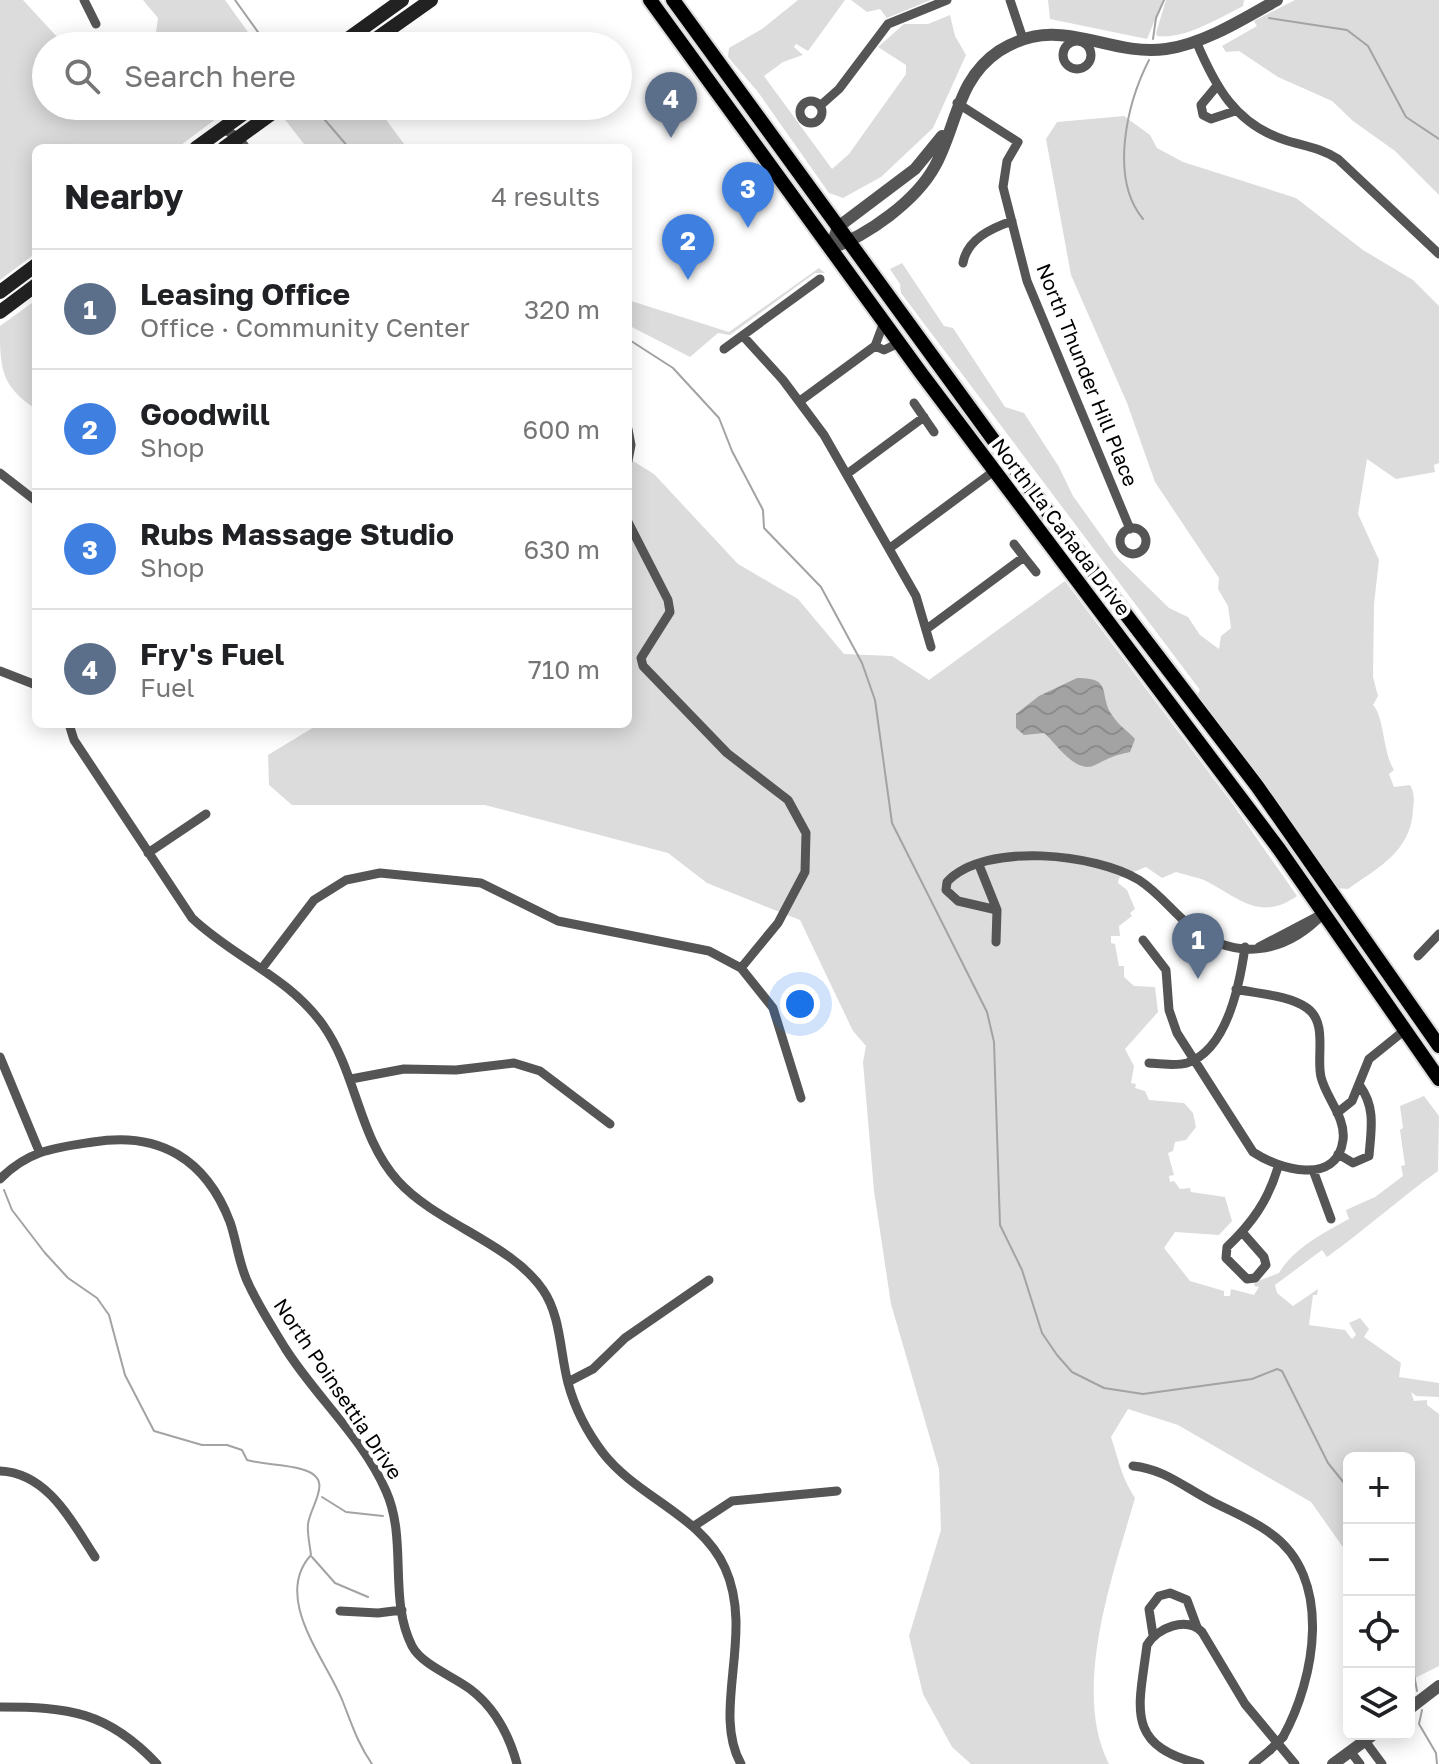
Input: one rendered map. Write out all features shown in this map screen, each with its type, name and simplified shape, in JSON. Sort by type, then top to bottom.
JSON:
[{"type":"main road","points":[[357,32],[402,0]]},
{"type":"main road","points":[[386,32],[431,0]]},
{"type":"main road","name":"North La Cañada Drive","points":[[650,0],[899,343],[1324,913],[1439,1079]]},
{"type":"main road","name":"North La Cañada Drive","points":[[673,0],[849,242],[1257,786],[1439,1046]]},
{"type":"main road","points":[[202,144],[235,120]]},
{"type":"main road","points":[[234,144],[264,120]]},
{"type":"main road","points":[[0,292],[32,268]]},
{"type":"main road","points":[[0,312],[32,288]]},
{"type":"main road","points":[[1092,600],[1107,589]]},
{"type":"street","points":[[84,0],[96,24]]},
{"type":"street","points":[[821,105],[839,89],[888,24],[947,0]]},
{"type":"street","points":[[1010,0],[1023,39]]},
{"type":"street","points":[[831,248],[849,242],[903,202],[930,175],[957,103],[983,65],[1023,39],[1053,34],[1153,50],[1196,41],[1277,0]]},
{"type":"street","points":[[1196,41],[1216,87],[1235,111],[1272,136],[1320,149],[1338,159],[1439,254]]},
{"type":"street","points":[[1216,87],[1203,101],[1203,115],[1217,118],[1235,111]]},
{"type":"street","name":"North Thunder Hill Place","points":[[957,103],[1018,142],[1003,174],[1031,293],[1130,529]]},
{"type":"street","points":[[831,248],[838,227],[915,169],[950,123]]},
{"type":"street","points":[[223,129],[232,144]]},
{"type":"street","points":[[963,263],[964,252],[972,243],[1012,221]]},
{"type":"street","points":[[724,349],[820,279]]},
{"type":"street","points":[[800,401],[875,346],[884,322]]},
{"type":"street","points":[[743,336],[800,401],[847,474],[916,596],[928,628],[931,647]]},
{"type":"street","points":[[875,346],[884,350],[899,343]]},
{"type":"street","points":[[914,403],[934,432]]},
{"type":"street","points":[[847,474],[924,417]]},
{"type":"street","points":[[890,548],[994,471]]},
{"type":"street","points":[[0,473],[32,498]]},
{"type":"street","points":[[632,531],[670,612],[641,658],[643,666],[727,753],[779,791],[795,808],[806,833],[809,846],[805,872],[778,923],[741,968]]},
{"type":"street","points":[[1014,544],[1036,572]]},
{"type":"street","points":[[928,628],[1024,557]]},
{"type":"street","points":[[0,671],[32,683]]},
{"type":"street","points":[[70,728],[74,740],[192,918],[214,937],[263,967],[312,1010],[334,1042],[351,1079],[378,1154],[400,1184],[538,1282],[551,1306],[568,1382],[583,1424],[610,1461],[648,1496],[694,1526],[716,1553],[733,1596],[736,1655],[730,1731],[741,1764]]},
{"type":"street","points":[[148,853],[206,814]]},
{"type":"street","points":[[997,910],[958,901],[946,890],[952,877],[979,865],[1037,855],[1103,866],[1139,880],[1188,925],[1217,944],[1245,947],[1274,948],[1292,942],[1324,913]]},
{"type":"street","points":[[979,865],[997,910],[996,942]]},
{"type":"street","points":[[263,967],[324,891],[361,875],[380,873],[481,883],[558,921],[709,951],[741,968],[773,1008],[801,1098]]},
{"type":"street","points":[[1418,956],[1439,934]]},
{"type":"street","points":[[1143,940],[1166,970],[1173,1022],[1253,1152],[1278,1167],[1313,1170],[1328,1164],[1338,1154],[1344,1139],[1337,1113],[1320,1075],[1320,1033],[1309,1009],[1293,1001],[1236,989]]},
{"type":"street","points":[[1149,1063],[1186,1063],[1215,1041],[1236,989],[1245,947]]},
{"type":"street","points":[[1337,1113],[1352,1101],[1369,1059],[1405,1030]]},
{"type":"street","points":[[0,1057],[39,1151],[0,1179]]},
{"type":"street","points":[[351,1079],[404,1069],[456,1070],[499,1063],[527,1065],[551,1078],[610,1124]]},
{"type":"street","points":[[1338,1154],[1353,1163],[1369,1156],[1370,1100],[1360,1086]]},
{"type":"street","name":"North Poinsettia Drive","points":[[39,1151],[103,1141],[147,1141],[183,1156],[210,1181],[229,1221],[248,1284],[286,1350],[361,1451],[387,1492],[398,1537],[402,1610],[413,1647],[471,1690],[493,1712],[512,1745],[517,1764]]},
{"type":"street","points":[[1242,1232],[1264,1257],[1266,1265],[1255,1278],[1247,1279],[1226,1258],[1227,1247],[1271,1193],[1278,1167]]},
{"type":"street","points":[[1313,1170],[1331,1219]]},
{"type":"street","points":[[568,1382],[593,1369],[625,1338],[709,1280]]},
{"type":"street","points":[[1133,1466],[1161,1471],[1270,1532],[1298,1567],[1310,1601],[1312,1643],[1308,1669],[1283,1737],[1253,1764]]},
{"type":"street","points":[[0,1471],[40,1485],[62,1506],[95,1557]]},
{"type":"street","points":[[694,1526],[732,1501],[837,1491]]},
{"type":"street","points":[[1153,1635],[1149,1609],[1159,1596],[1170,1593],[1187,1600],[1197,1627],[1252,1714],[1295,1764]]},
{"type":"street","points":[[340,1611],[378,1613],[402,1610]]},
{"type":"street","points":[[1197,1627],[1176,1626],[1153,1635],[1147,1645],[1139,1703],[1144,1730],[1170,1757],[1200,1764]]},
{"type":"street","points":[[1415,1704],[1439,1686]]},
{"type":"street","points":[[0,1707],[56,1707],[91,1715],[140,1747],[157,1764]]},
{"type":"street","points":[[1333,1764],[1367,1740]]},
{"type":"street","points":[[1371,1740],[1382,1764]]},
{"type":"street","points":[[1350,1751],[1360,1764]]},
{"type":"shaded area","points":[[0,0],[23,0],[53,32],[32,32],[32,120],[214,120],[182,144],[32,144],[32,256],[0,280]]},
{"type":"shaded area","points":[[143,0],[225,0],[248,32],[156,32],[158,18]]},
{"type":"shaded area","points":[[798,0],[845,0],[808,51],[796,44],[794,47],[803,55],[783,62],[764,76],[832,169],[849,154],[906,74],[906,65],[878,47],[904,24],[928,24],[950,15],[955,36],[966,55],[933,128],[881,177],[843,198],[829,193],[758,92],[728,57],[729,48],[762,29]]},
{"type":"shaded area","points":[[851,0],[931,0],[887,18],[880,9],[867,12]]},
{"type":"shaded area","points":[[1048,0],[1163,0],[1147,39],[1050,19]]},
{"type":"shaded area","points":[[1166,0],[1244,0],[1243,6],[1201,27],[1178,35],[1157,36]]},
{"type":"shaded area","points":[[1295,0],[1439,0],[1439,195],[1395,151],[1353,121],[1332,101],[1278,77],[1239,51],[1226,52],[1222,46],[1257,26],[1254,21]]},
{"type":"shaded area","points":[[1124,116],[1150,135],[1157,148],[1183,162],[1296,198],[1363,250],[1413,280],[1439,306],[1439,463],[1434,465],[1435,472],[1396,479],[1367,459],[1358,514],[1379,560],[1374,604],[1373,677],[1378,696],[1373,705],[1394,770],[1389,774],[1394,787],[1410,785],[1413,791],[1411,824],[1400,847],[1391,857],[1348,889],[1337,888],[1197,696],[1200,690],[901,293],[900,284],[890,269],[902,263],[944,326],[953,328],[1005,407],[1024,413],[1059,467],[1073,496],[1116,556],[1169,608],[1188,617],[1200,635],[1219,649],[1221,636],[1231,628],[1228,606],[1218,589],[1219,578],[1155,482],[1127,403],[1071,275],[1046,139],[1057,122]]},
{"type":"shaded area","points":[[285,120],[386,120],[404,144],[304,144]]},
{"type":"shaded area","points":[[819,268],[825,273],[815,273],[730,335],[718,333],[690,357],[632,327],[632,301],[729,332]]},
{"type":"shaded area","points":[[32,303],[32,406],[15,392],[4,374],[0,326]]},
{"type":"shaded area","points":[[632,460],[654,474],[738,564],[798,599],[844,654],[892,656],[929,680],[1065,581],[1232,803],[1297,896],[1284,904],[1261,907],[1250,905],[1206,881],[1176,872],[1162,878],[1146,867],[1119,878],[1118,883],[1127,890],[1135,909],[1130,913],[1132,916],[1119,926],[1120,936],[1111,936],[1111,943],[1115,944],[1119,966],[1124,966],[1124,977],[1134,986],[1155,987],[1158,1012],[1125,1049],[1134,1066],[1131,1083],[1145,1091],[1149,1100],[1184,1103],[1193,1113],[1196,1127],[1186,1140],[1175,1142],[1173,1151],[1168,1153],[1174,1175],[1169,1176],[1170,1182],[1174,1181],[1180,1189],[1190,1188],[1191,1192],[1225,1197],[1232,1221],[1219,1235],[1175,1232],[1164,1248],[1190,1281],[1224,1291],[1224,1296],[1230,1296],[1231,1289],[1254,1295],[1259,1287],[1254,1286],[1255,1282],[1279,1273],[1301,1249],[1349,1219],[1346,1210],[1375,1197],[1403,1176],[1401,1166],[1405,1165],[1400,1106],[1424,1096],[1439,1116],[1438,1171],[1327,1257],[1322,1250],[1275,1285],[1277,1293],[1293,1306],[1318,1289],[1317,1295],[1313,1295],[1309,1325],[1345,1330],[1352,1339],[1356,1335],[1349,1323],[1360,1318],[1369,1329],[1364,1337],[1401,1363],[1399,1377],[1439,1383],[1439,1397],[1416,1396],[1411,1392],[1414,1401],[1427,1400],[1427,1405],[1439,1414],[1439,1666],[1415,1678],[1415,1452],[1343,1452],[1343,1547],[1311,1502],[1178,1425],[1128,1409],[1111,1437],[1123,1475],[1135,1498],[1107,1596],[1095,1668],[1094,1702],[1098,1734],[1109,1764],[971,1764],[952,1747],[923,1694],[909,1636],[941,1530],[939,1469],[891,1304],[874,1191],[863,1062],[866,1046],[853,1031],[800,920],[707,883],[668,853],[485,805],[292,805],[269,785],[268,755],[312,728],[632,728]]},
{"type":"water","points":[[1077,678],[1101,684],[1112,715],[1135,739],[1130,752],[1088,767],[1081,766],[1044,733],[1024,735],[1016,728],[1016,714],[1039,696]]},
{"type":"waterway","points":[[235,0],[258,32]]},
{"type":"waterway","points":[[1153,39],[1156,18],[1164,0]]},
{"type":"waterway","points":[[1269,18],[1347,30],[1368,46],[1406,117],[1439,139]]},
{"type":"waterway","points":[[1143,219],[1126,183],[1124,162],[1128,118],[1149,60]]},
{"type":"waterway","points":[[325,120],[346,144]]},
{"type":"waterway","points":[[632,342],[673,368],[719,418],[732,451],[763,510],[764,528],[821,587],[862,663],[875,700],[892,823],[987,1012],[994,1042],[1000,1225],[1022,1270],[1042,1333],[1072,1372],[1104,1388],[1143,1394],[1252,1379],[1277,1369],[1282,1371],[1328,1463],[1343,1482]]},
{"type":"waterway","points":[[4,1190],[12,1210],[45,1253],[68,1278],[97,1298],[109,1315],[125,1375],[154,1431],[202,1445],[227,1445],[242,1450],[247,1460],[301,1469],[317,1478],[319,1492],[308,1524],[311,1555],[300,1572],[297,1590],[300,1609],[315,1648],[372,1764]]},
{"type":"waterway","points":[[322,1497],[346,1512],[383,1516]]},
{"type":"waterway","points":[[312,1557],[335,1583],[368,1597]]},
{"type":"waterway","points":[[1413,1668],[1417,1691]]},
{"type":"waterway","points":[[1422,1710],[1419,1724],[1436,1753],[1437,1764]]},
{"type":"place","name":"Fry's Fuel","points":[[671,138]]},
{"type":"place","name":"Rubs Massage Studio","points":[[748,228]]},
{"type":"place","name":"Goodwill","points":[[688,280]]},
{"type":"place","name":"Leasing Office","points":[[1198,979]]}]
